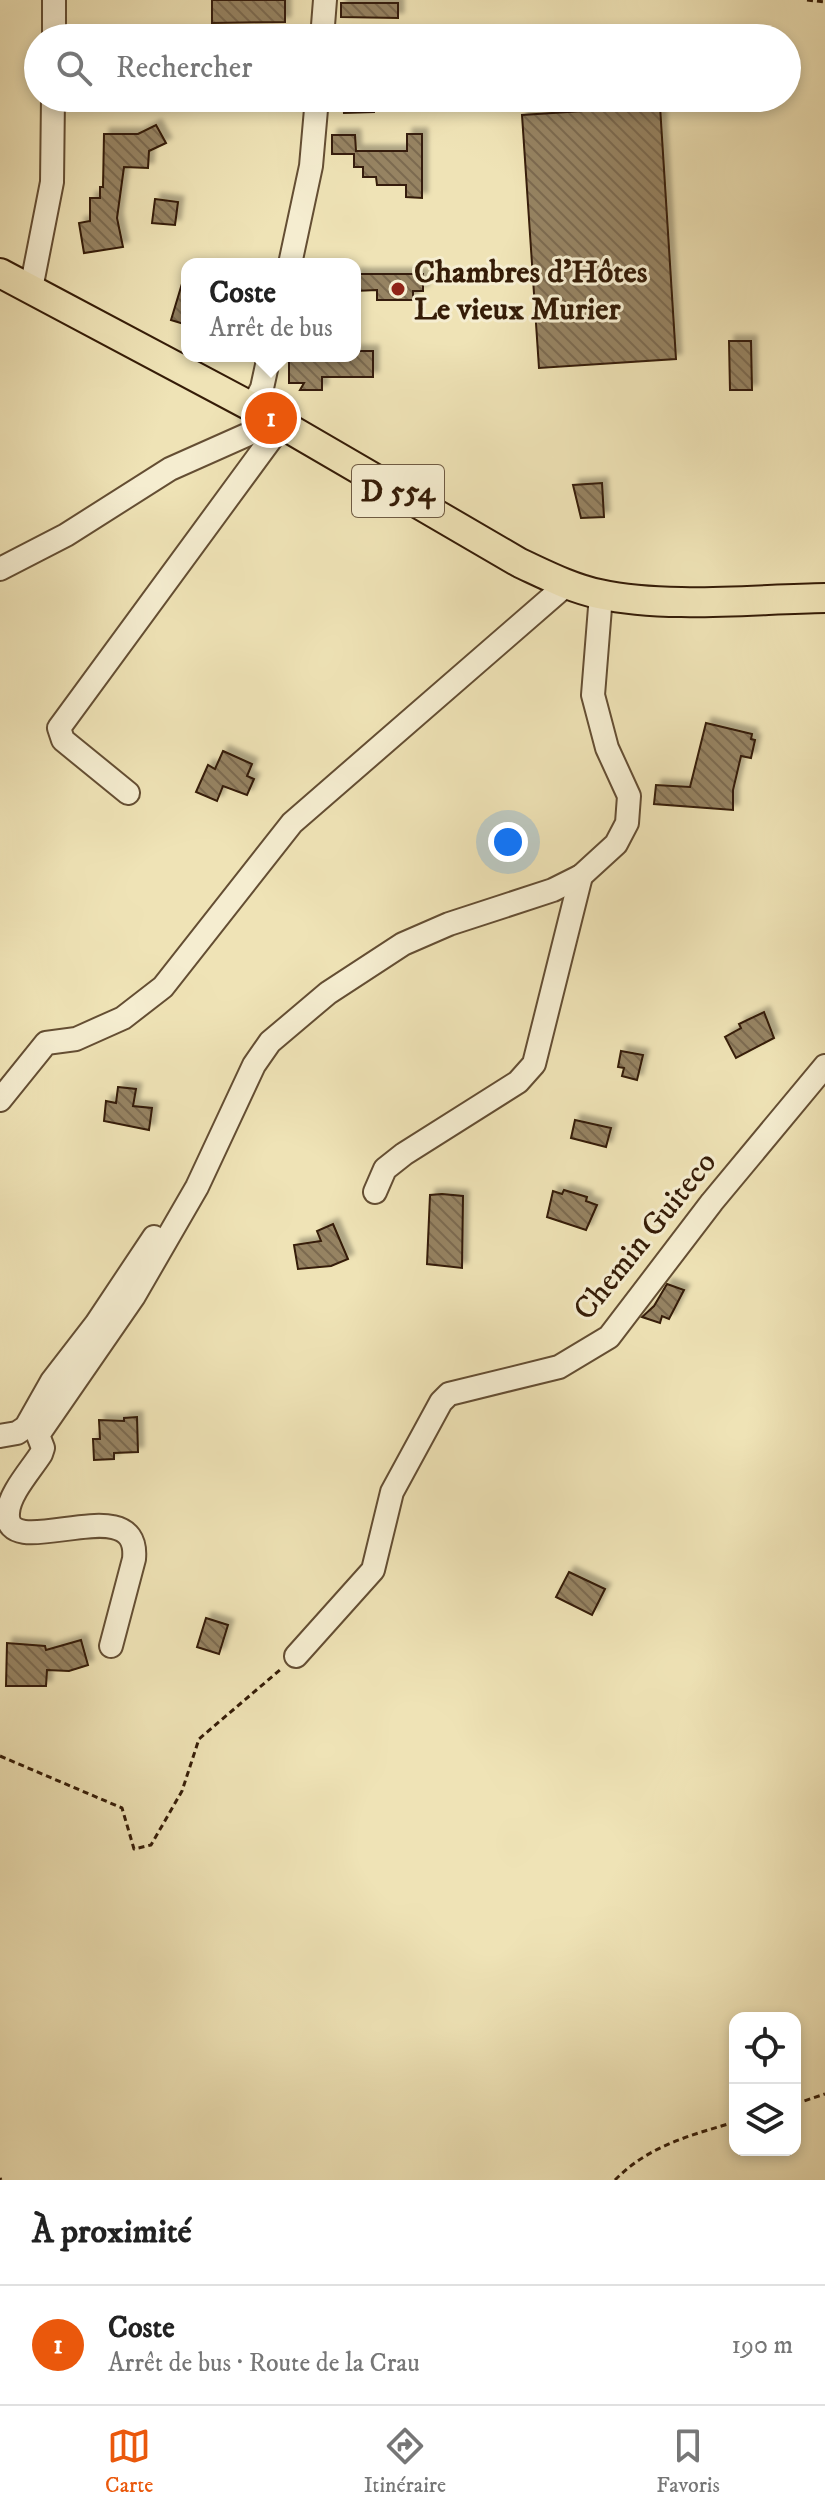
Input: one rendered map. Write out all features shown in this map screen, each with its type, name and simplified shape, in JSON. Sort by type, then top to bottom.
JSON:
[{"type":"main road","name":"D 554","points":[[0,273],[266,415],[520,563],[566,585],[601,595],[659,600],[825,598]]},
{"type":"street","points":[[54,0],[54,24]]},
{"type":"street","points":[[323,24],[325,0]]},
{"type":"street","points":[[31,289],[52,182],[53,112]]},
{"type":"street","points":[[291,258],[311,166],[316,112]]},
{"type":"street","points":[[128,793],[63,740],[59,728],[266,415],[262,388],[268,362]]},
{"type":"street","points":[[0,569],[66,535],[170,469],[251,433],[266,415]]},
{"type":"street","points":[[0,1100],[46,1043],[76,1039],[123,1018],[163,987],[292,823],[566,585]]},
{"type":"street","points":[[111,1646],[134,1559],[135,1549],[130,1538],[123,1531],[104,1525],[23,1533],[9,1522],[8,1511],[43,1448],[38,1435],[134,1296],[173,1223],[197,1187],[254,1065],[283,1029],[348,979],[403,944],[449,924],[553,890],[581,876],[616,844],[627,823],[629,796],[607,748],[593,695],[601,595]]},
{"type":"street","points":[[375,1192],[385,1169],[518,1082],[534,1064],[581,876]]},
{"type":"street","name":"Chemin Guiteco","points":[[296,1656],[373,1570],[392,1492],[441,1402],[449,1394],[559,1367],[609,1337],[712,1202],[825,1066]]},
{"type":"street","points":[[0,1436],[17,1433],[26,1427],[46,1389],[96,1324],[160,1228],[173,1223]]},
{"type":"path","points":[[807,0],[825,2]]},
{"type":"path","points":[[0,1756],[122,1808],[134,1849],[151,1845],[182,1791],[199,1739],[296,1656]]},
{"type":"path","points":[[801,2102],[825,2094]]},
{"type":"path","points":[[615,2180],[633,2161],[680,2138],[729,2124]]},
{"type":"building","points":[[212,0],[285,0],[285,22],[212,23]]},
{"type":"building","points":[[341,3],[398,3],[398,18],[341,17]]},
{"type":"building","points":[[660,112],[676,359],[539,368],[522,115]]},
{"type":"building","points":[[156,125],[166,143],[149,151],[148,168],[124,167],[117,218],[123,247],[84,253],[79,223],[90,221],[90,198],[100,198],[104,134],[138,134]]},
{"type":"building","points":[[407,134],[422,134],[422,198],[406,197],[406,185],[377,185],[376,177],[363,177],[363,167],[354,167],[354,154],[332,154],[332,135],[355,135],[356,151],[407,151]]},
{"type":"building","points":[[155,199],[178,202],[175,225],[152,223]]},
{"type":"building","points":[[361,274],[423,274],[423,291],[413,291],[413,300],[377,300],[377,290],[361,291]]},
{"type":"building","points":[[181,287],[181,323],[171,320]]},
{"type":"building","points":[[729,341],[751,341],[752,390],[730,390]]},
{"type":"building","points":[[361,351],[373,351],[373,377],[322,377],[322,390],[300,390],[304,383],[289,383],[289,362],[361,362]]},
{"type":"building","points":[[602,483],[604,517],[581,518],[573,485]]},
{"type":"building","points":[[706,723],[752,734],[751,739],[755,740],[751,758],[741,756],[733,790],[733,810],[654,804],[656,785],[690,787]]},
{"type":"building","points":[[223,751],[252,764],[247,776],[254,779],[247,795],[223,786],[217,801],[196,792],[208,765],[215,769]]},
{"type":"building","points":[[764,1012],[774,1038],[736,1058],[725,1037],[741,1028],[739,1024]]},
{"type":"building","points":[[621,1051],[643,1055],[637,1080],[622,1076],[624,1068],[618,1067]]},
{"type":"building","points":[[118,1087],[136,1089],[133,1106],[152,1108],[149,1130],[104,1121],[106,1101],[116,1103]]},
{"type":"building","points":[[575,1120],[611,1128],[606,1147],[571,1138]]},
{"type":"building","points":[[564,1190],[587,1197],[586,1201],[597,1205],[586,1230],[547,1217],[553,1191],[562,1194]]},
{"type":"building","points":[[430,1195],[463,1196],[462,1268],[427,1264]]},
{"type":"building","points":[[333,1224],[348,1259],[331,1266],[298,1269],[294,1245],[321,1241],[317,1231]]},
{"type":"building","points":[[667,1284],[684,1290],[669,1319],[662,1316],[660,1323],[642,1317],[654,1306]]},
{"type":"building","points":[[137,1417],[138,1452],[114,1453],[114,1459],[94,1460],[93,1439],[100,1439],[99,1420],[124,1421],[124,1418]]},
{"type":"building","points":[[569,1572],[605,1589],[592,1615],[556,1597]]},
{"type":"building","points":[[206,1618],[228,1625],[219,1654],[197,1647]]},
{"type":"building","points":[[81,1640],[88,1665],[69,1671],[47,1670],[46,1686],[6,1686],[7,1643],[45,1646],[46,1650]]},
{"type":"place","name":"Chambres d'Hôtes Le vieux Murier","points":[[398,289]]},
{"type":"place","name":"Coste","points":[[271,418]]}]
